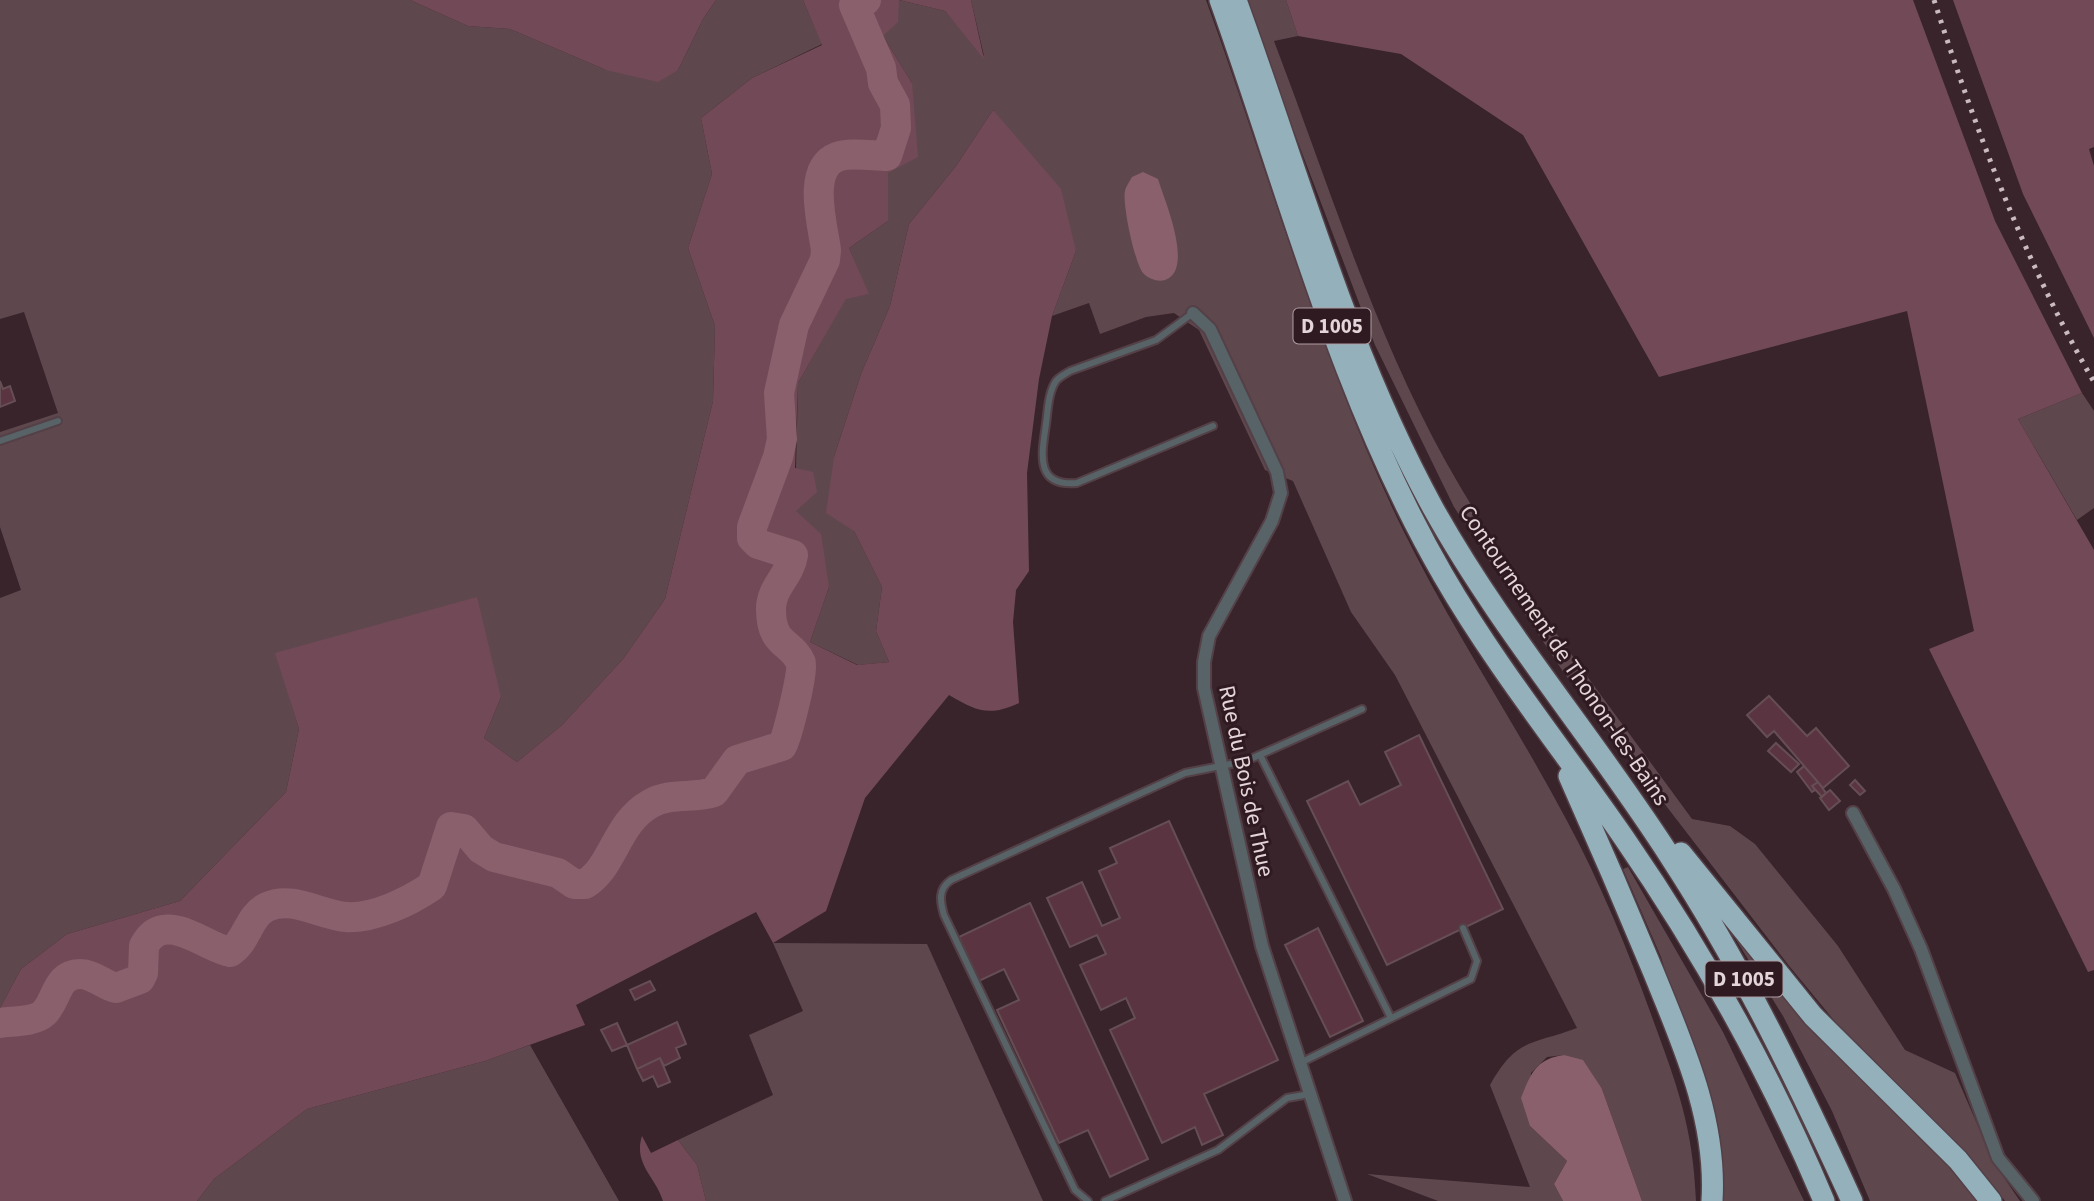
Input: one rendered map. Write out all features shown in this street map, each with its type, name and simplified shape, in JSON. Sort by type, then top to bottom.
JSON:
[{"type":"highway","name":"Contournement de Thonon-les-Bains","points":[[1220,0],[1250,61],[1365,363],[1409,461],[1473,576],[1611,770],[1720,935],[1786,1056],[1852,1201]]},
{"type":"highway","name":"Contournement de Thonon-les-Bains","points":[[1236,0],[1250,61],[1357,399],[1386,466],[1445,579],[1626,841],[1713,980],[1790,1126],[1824,1201]]},
{"type":"highway","points":[[1549,733],[1601,844],[1692,1070],[1708,1130],[1712,1201]]},
{"type":"highway","points":[[1611,770],[1738,919],[1813,1016],[1958,1160],[1991,1201]]},
{"type":"street","name":"Rue du Bois de Thue","points":[[1194,313],[1210,329],[1277,472],[1281,493],[1272,522],[1217,619],[1205,655],[1205,688],[1262,946],[1345,1201]]},
{"type":"street","points":[[1853,813],[1894,889],[1921,949],[1998,1158],[2033,1201]]},
{"type":"lane","points":[[1194,313],[1156,340],[1070,371],[1058,379],[1051,392],[1041,462],[1046,473],[1055,480],[1065,484],[1077,483],[1213,426]]},
{"type":"lane","points":[[0,441],[58,421]]},
{"type":"lane","points":[[1088,1201],[1075,1190],[944,915],[942,891],[951,880],[1179,775],[1196,769],[1222,767],[1260,755],[1362,709]]},
{"type":"lane","points":[[1260,755],[1391,1018]]},
{"type":"lane","points":[[1300,1063],[1474,976],[1477,958],[1463,928]]},
{"type":"lane","points":[[1105,1201],[1218,1150],[1287,1098],[1310,1094]]},
{"type":"shaded area","points":[[0,0],[410,0],[468,26],[510,29],[606,70],[678,70],[703,19],[716,0],[803,0],[822,44],[752,78],[701,118],[712,174],[688,248],[715,326],[713,401],[665,599],[623,659],[562,725],[517,762],[484,738],[501,697],[276,653],[299,729],[286,792],[180,901],[67,934],[21,969],[0,1008],[0,598],[21,590],[0,527],[0,432],[58,413],[24,312],[0,319]]},
{"type":"shaded area","points":[[410,0],[716,0],[703,19],[678,70],[658,82],[606,70],[510,29],[468,26]]},
{"type":"shaded area","points":[[803,0],[899,0],[898,22],[883,36],[912,83],[918,157],[888,173],[888,221],[849,248],[869,294],[846,299],[798,383],[795,468],[813,472],[817,492],[796,511],[821,534],[829,587],[810,642],[857,665],[889,662],[876,631],[882,587],[854,531],[826,513],[834,457],[861,374],[890,306],[909,224],[956,166],[993,110],[1061,189],[1076,251],[1052,316],[1039,379],[1027,473],[1029,571],[1016,590],[1013,622],[1019,703],[991,711],[967,705],[949,695],[865,798],[826,911],[773,943],[756,912],[576,1005],[585,1025],[485,1061],[307,1109],[214,1179],[197,1201],[0,1201],[0,1008],[21,969],[67,934],[180,901],[286,792],[299,729],[275,653],[477,597],[501,697],[484,738],[517,762],[562,725],[623,659],[665,599],[713,401],[715,326],[688,248],[712,174],[701,118],[752,78],[822,45]]},
{"type":"shaded area","points":[[899,0],[945,11],[984,56],[971,0],[1206,0],[1297,267],[1373,464],[1421,565],[1566,819],[1623,942],[1661,1041],[1682,1107],[1691,1151],[1696,1201],[1642,1201],[1602,1089],[1564,1055],[1547,1057],[1531,1073],[1530,1126],[1567,1161],[1554,1184],[1563,1201],[1438,1201],[1367,1174],[1530,1187],[1490,1085],[1500,1069],[1518,1050],[1577,1028],[1395,675],[1351,612],[1293,481],[1265,470],[1199,330],[1174,313],[1146,317],[1100,334],[1089,303],[1052,316],[1076,251],[993,110],[956,166],[909,224],[890,306],[861,374],[834,457],[854,531],[882,587],[876,631],[889,662],[858,665],[810,642],[829,587],[795,511],[798,383],[846,298],[868,294],[849,248],[888,221],[888,173],[912,83],[883,36]]},
{"type":"shaded area","points":[[899,0],[971,0],[984,59],[945,11]]},
{"type":"shaded area","points":[[1244,0],[1286,0],[1298,36],[1274,41],[1353,255],[1420,412],[1473,509],[1502,554],[1692,819],[1730,826],[1755,844],[1838,946],[1905,1050],[1955,1073],[1994,1163],[2020,1201],[2005,1201],[1971,1158],[1847,1036],[1790,967],[1564,673],[1454,507],[1375,345]]},
{"type":"shaded area","points":[[1286,0],[1913,0],[1995,221],[2082,393],[2018,419],[2094,550],[2094,970],[2088,972],[1929,649],[1974,631],[1907,311],[1659,377],[1523,135],[1401,54],[1298,36]]},
{"type":"shaded area","points":[[1953,0],[2094,0],[2094,147],[2089,149],[2094,166],[2094,338],[2023,194]]},
{"type":"shaded area","points":[[1143,172],[1158,179],[1178,249],[1174,274],[1162,281],[1148,277],[1140,269],[1127,220],[1126,189],[1132,177]]},
{"type":"shaded area","points":[[2082,393],[2094,411],[2094,508],[2077,520],[2018,419]]},
{"type":"shaded area","points":[[1628,867],[1723,1032],[1804,1201],[1718,1201],[1687,1043],[1661,957],[1623,869]]},
{"type":"shaded area","points":[[1727,925],[1954,1167],[1982,1201],[1870,1201],[1832,1111],[1783,1016]]},
{"type":"shaded area","points":[[773,943],[927,944],[1043,1201],[706,1201],[697,1165],[678,1140],[773,1095],[749,1035],[803,1011]]},
{"type":"shaded area","points":[[530,1045],[619,1201],[197,1201],[214,1179],[307,1109],[485,1061]]},
{"type":"shaded area","points":[[1564,1055],[1583,1060],[1602,1089],[1642,1201],[1563,1201],[1554,1184],[1567,1161],[1530,1126],[1521,1098],[1528,1081],[1541,1064]]},
{"type":"shaded area","points":[[642,1136],[651,1153],[678,1140],[697,1165],[706,1201],[663,1201],[640,1155]]},
{"type":"building","points":[[0,381],[3,389],[10,386],[15,401],[0,407]]},
{"type":"building","points":[[1769,696],[1807,736],[1816,728],[1849,766],[1823,788],[1774,731],[1767,737],[1747,715]]},
{"type":"building","points":[[1419,735],[1503,909],[1387,965],[1307,801],[1348,781],[1360,805],[1401,785],[1385,752]]},
{"type":"building","points":[[1776,743],[1799,764],[1791,772],[1768,751]]},
{"type":"building","points":[[1804,766],[1818,782],[1812,786],[1815,790],[1812,792],[1797,772]]},
{"type":"building","points":[[1855,780],[1865,791],[1860,795],[1850,785]]},
{"type":"building","points":[[1818,782],[1826,793],[1822,797],[1812,786]]},
{"type":"building","points":[[1830,790],[1840,801],[1829,810],[1820,798]]},
{"type":"building","points":[[1169,821],[1278,1060],[1204,1094],[1223,1135],[1202,1145],[1195,1127],[1162,1143],[1110,1030],[1135,1018],[1126,998],[1101,1010],[1080,965],[1106,954],[1097,935],[1070,947],[1047,898],[1082,882],[1102,926],[1120,918],[1099,871],[1117,863],[1110,848]]},
{"type":"building","points":[[1030,903],[1148,1159],[1110,1177],[1088,1130],[1059,1143],[997,1010],[1019,1000],[1004,969],[979,981],[959,937]]},
{"type":"building","points":[[1318,928],[1363,1021],[1330,1037],[1285,945]]},
{"type":"building","points":[[650,981],[655,990],[635,1000],[630,990]]},
{"type":"building","points":[[677,1022],[686,1044],[676,1048],[680,1058],[664,1066],[660,1058],[637,1069],[627,1045]]},
{"type":"building","points":[[617,1023],[627,1045],[612,1051],[601,1030]]},
{"type":"building","points":[[660,1058],[670,1082],[658,1087],[653,1076],[643,1081],[637,1069]]},
{"type":"waterway","points":[[0,1023],[40,1016],[48,1008],[61,983],[72,975],[89,976],[116,988],[140,979],[143,973],[144,946],[152,935],[162,930],[185,933],[230,952],[236,948],[256,916],[267,907],[277,904],[297,904],[346,917],[368,915],[391,908],[432,886],[451,827],[464,829],[481,849],[494,857],[558,873],[574,884],[585,884],[603,867],[630,822],[650,804],[665,798],[714,792],[737,760],[782,746],[788,731],[801,663],[774,630],[771,609],[774,594],[793,555],[758,544],[752,538],[752,527],[782,439],[779,393],[794,325],[825,260],[819,199],[822,173],[828,163],[837,157],[855,154],[887,156],[896,128],[895,105],[883,83],[881,68],[854,5],[866,0]]},
{"type":"railway","points":[[1934,0],[1985,147],[2024,243],[2094,382]]}]
